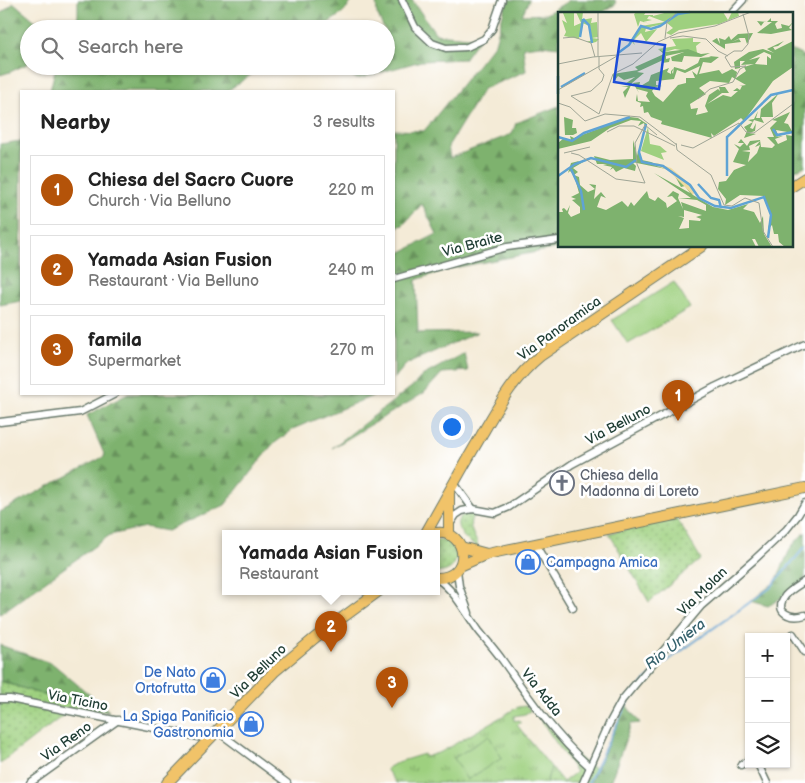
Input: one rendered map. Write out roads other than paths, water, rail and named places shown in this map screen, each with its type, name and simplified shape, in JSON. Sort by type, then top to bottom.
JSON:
[{"type":"main road","points":[[792,186],[805,178]]},
{"type":"main road","name":"Via Panoramica","points":[[428,530],[507,391],[522,372],[540,356],[699,248]]},
{"type":"main road","name":"Via Panoramica","points":[[448,531],[452,486]]},
{"type":"main road","points":[[440,577],[449,576],[458,568],[487,554],[805,488]]},
{"type":"main road","points":[[440,532],[448,531],[461,547],[462,560],[458,568]]},
{"type":"main road","points":[[461,547],[487,554]]},
{"type":"main road","name":"Via Belluno","points":[[167,783],[274,672],[340,618],[373,595]]},
{"type":"street","points":[[402,0],[416,27],[432,43],[446,48],[467,47],[484,39],[492,29],[502,0]]},
{"type":"street","points":[[732,12],[743,0]]},
{"type":"street","name":"Via Braite","points":[[395,279],[507,247],[558,240]]},
{"type":"street","name":"Via Belluno","points":[[472,509],[495,513],[509,507],[572,464],[715,387],[805,344]]},
{"type":"street","points":[[0,422],[80,412],[113,395]]},
{"type":"street","points":[[452,486],[472,509]]},
{"type":"street","name":"Via Molan","points":[[583,783],[609,724],[628,693],[701,606],[786,530],[805,503]]},
{"type":"street","points":[[448,531],[456,515],[462,510],[472,509]]},
{"type":"street","points":[[536,544],[573,608]]},
{"type":"street","name":"Via Adda","points":[[458,568],[462,594],[478,630]]},
{"type":"street","name":"Via Adda","points":[[440,581],[447,586],[526,694],[576,755],[590,767]]},
{"type":"street","points":[[805,581],[786,595],[782,606],[783,612],[786,615],[796,617],[805,615]]},
{"type":"street","points":[[793,634],[805,652]]},
{"type":"street","name":"Via Ticino","points":[[0,698],[118,720],[209,740]]},
{"type":"street","name":"Via Reno","points":[[30,783],[118,720]]},
{"type":"street","points":[[217,731],[287,783]]},
{"type":"street","points":[[741,765],[745,762]]},
{"type":"street","points":[[760,768],[767,783]]},
{"type":"waterway","name":"Rio Uniera","points":[[588,783],[631,695],[663,664],[770,588],[805,547]]},
{"type":"place","name":"Chiesa del Sacro Cuore","points":[[678,421]]},
{"type":"place","name":"Chiesa della Madonna di Loreto","points":[[562,483]]},
{"type":"place","name":"Campagna Amica","points":[[528,562]]},
{"type":"place","name":"Yamada Asian Fusion","points":[[331,652]]},
{"type":"place","name":"De Nato Ortofrutta","points":[[213,680]]},
{"type":"place","name":"famila","points":[[392,708]]},
{"type":"place","name":"La Spiga Panificio Gastronomia","points":[[251,724]]}]
